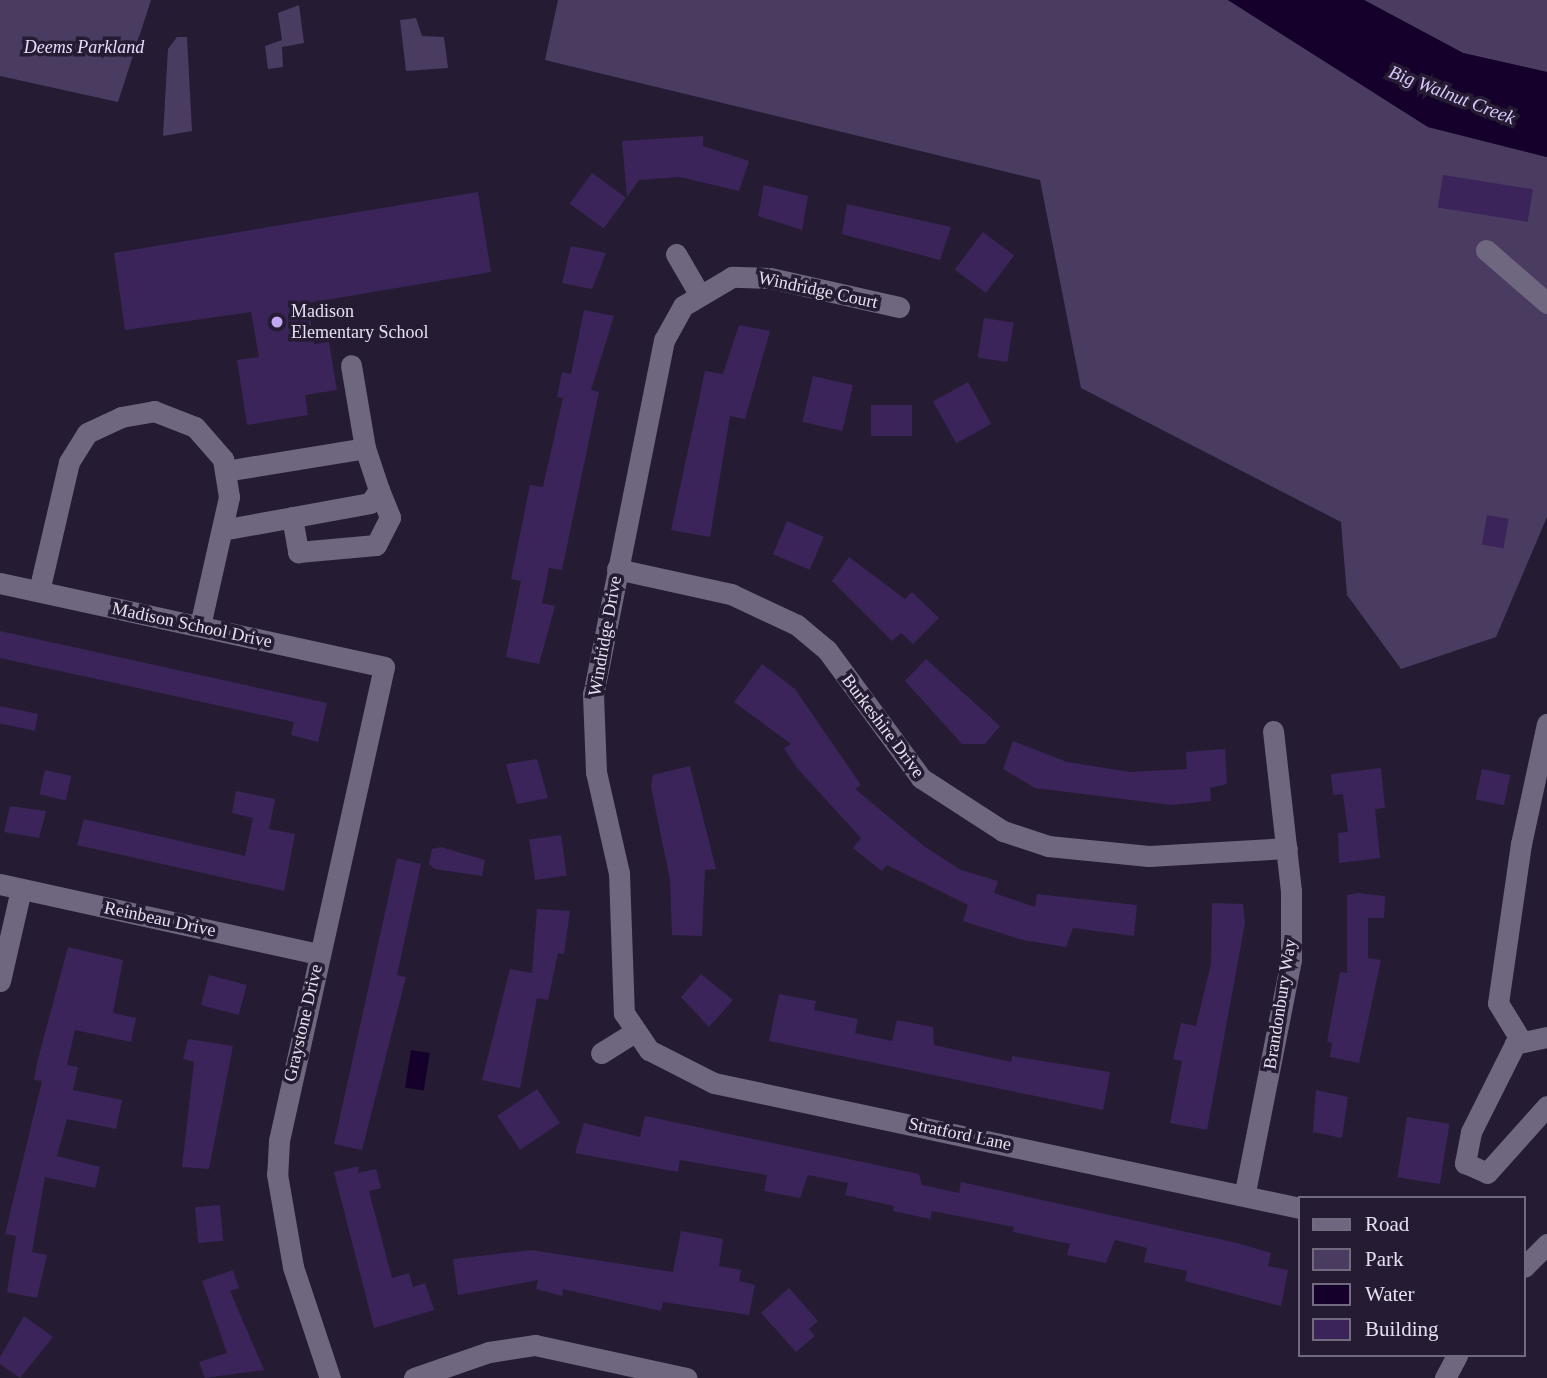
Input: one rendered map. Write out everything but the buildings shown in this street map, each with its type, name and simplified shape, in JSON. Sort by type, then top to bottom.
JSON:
[{"type":"street","points":[[1486,250],[1547,303]]},
{"type":"street","points":[[676,254],[698,292]]},
{"type":"street","name":"Windridge Court","points":[[698,292],[751,276],[899,307]]},
{"type":"street","name":"Windridge Drive","points":[[634,1032],[619,991],[619,873],[593,728],[597,663],[664,340],[698,292]]},
{"type":"street","points":[[292,517],[298,552],[376,545],[390,517],[365,448],[351,365]]},
{"type":"street","points":[[39,591],[69,462],[87,433],[121,416],[154,411],[195,427],[225,471],[229,497],[201,626]]},
{"type":"street","points":[[225,471],[365,448]]},
{"type":"street","points":[[222,530],[370,503],[379,490]]},
{"type":"street","name":"Burkeshire Drive","points":[[617,569],[731,594],[797,625],[827,650],[921,778],[1003,831],[1048,846],[1149,856],[1287,848]]},
{"type":"street","name":"Madison School Drive","points":[[0,583],[384,667]]},
{"type":"street","name":"Graystone Drive","points":[[330,1378],[293,1266],[277,1174],[283,1107],[384,667]]},
{"type":"street","points":[[1520,1040],[1498,1003],[1521,844],[1547,724]]},
{"type":"street","name":"Brandonbury Way","points":[[1245,1192],[1291,960],[1287,848],[1273,731]]},
{"type":"street","name":"Reinbeau Drive","points":[[0,884],[319,954]]},
{"type":"street","points":[[0,981],[21,889]]},
{"type":"street","points":[[601,1053],[634,1032]]},
{"type":"street","name":"Stratford Lane","points":[[634,1032],[668,1065],[714,1083],[1245,1192],[1298,1207]]},
{"type":"street","points":[[1520,1040],[1547,1037]]},
{"type":"street","points":[[1520,1040],[1471,1132],[1465,1163],[1487,1173],[1547,1106]]},
{"type":"street","points":[[1526,1265],[1547,1244]]},
{"type":"street","points":[[414,1378],[489,1352],[535,1345],[686,1378]]},
{"type":"street","points":[[1445,1378],[1456,1357]]},
{"type":"green space","name":"Deems Parkland","points":[[0,0],[151,0],[118,102],[0,76]]},
{"type":"green space","points":[[558,0],[1228,0],[1428,127],[1547,157],[1547,517],[1496,637],[1401,669],[1347,595],[1341,522],[1081,388],[1040,180],[545,60]]},
{"type":"green space","points":[[1364,0],[1547,0],[1547,72],[1463,53]]},
{"type":"green space","points":[[299,5],[304,43],[282,47],[283,67],[268,69],[265,46],[282,40],[278,13]]},
{"type":"green space","points":[[416,18],[422,36],[444,37],[448,68],[406,71],[400,20]]},
{"type":"green space","points":[[177,37],[187,37],[192,131],[163,136],[168,49]]},
{"type":"water","name":"Big Walnut Creek","points":[[1228,0],[1364,0],[1463,53],[1547,72],[1547,157],[1428,127]]},
{"type":"water","points":[[411,1050],[430,1053],[424,1091],[405,1088]]},
{"type":"place","name":"Madison Elementary School","points":[[277,322]]}]
